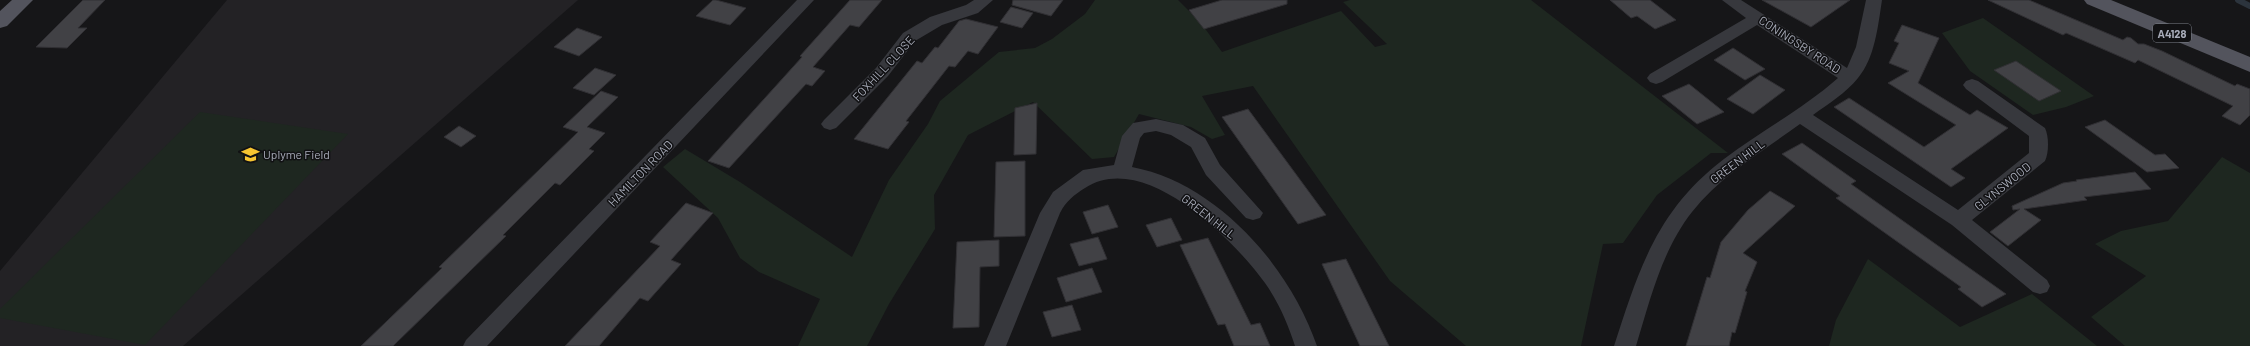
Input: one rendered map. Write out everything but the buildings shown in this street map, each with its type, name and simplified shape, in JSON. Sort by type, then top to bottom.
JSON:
[{"type":"main road","points":[[0,22],[23,0]]},
{"type":"main road","name":"A4128","points":[[2094,0],[2250,65]]},
{"type":"street","name":"HAMILTON ROAD","points":[[474,346],[806,0]]},
{"type":"street","name":"FOXHILL CLOSE","points":[[830,124],[882,72],[909,36],[936,21],[972,9],[985,0]]},
{"type":"street","name":"CONINGSBY ROAD","points":[[1730,0],[1759,17],[1849,77]]},
{"type":"street","name":"GREEN HILL","points":[[1625,346],[1643,289],[1661,247],[1685,208],[1710,181],[1801,116],[1849,77],[1858,64],[1874,0]]},
{"type":"street","points":[[1656,78],[1759,17]]},
{"type":"street","name":"GLYNSWOOD","points":[[1959,220],[2038,156],[2038,133],[1972,85]]},
{"type":"street","points":[[1801,116],[1959,220],[2040,286]]},
{"type":"street","points":[[1122,170],[1131,136],[1140,127],[1156,125],[1177,130],[1198,143],[1213,170],[1253,213]]},
{"type":"street","name":"GREEN HILL","points":[[995,346],[1047,222],[1063,193],[1074,184],[1087,177],[1122,170],[1138,172],[1158,180],[1189,198],[1243,243],[1272,277],[1297,319],[1306,346]]},
{"type":"shaded area","name":"Uplyme Field","points":[[227,0],[578,0],[183,346],[0,346],[0,271]]},
{"type":"shaded area","points":[[1095,0],[1178,0],[1201,23],[1222,52],[1341,11],[1375,47],[1387,44],[1343,2],[1350,0],[1531,0],[1728,153],[1711,153],[1657,195],[1623,243],[1603,244],[1581,346],[1466,346],[1390,281],[1253,86],[1202,96],[1225,135],[1212,139],[1191,127],[1139,114],[1114,157],[1092,159],[1033,102],[968,135],[934,195],[935,229],[889,304],[867,346],[798,346],[820,299],[759,272],[740,258],[718,218],[663,167],[685,149],[740,182],[852,257],[889,180],[928,124],[940,101],[999,52],[1035,48],[1052,39],[1085,14]]},
{"type":"shaded area","points":[[1983,18],[2094,96],[2066,107],[2033,115],[1970,71],[1942,33]]},
{"type":"shaded area","points":[[200,112],[348,134],[145,345],[0,318],[0,309]]},
{"type":"shaded area","points":[[2222,157],[2250,173],[2250,346],[2125,346],[2091,317],[2146,276],[2095,244],[2121,231],[2168,221]]},
{"type":"shaded area","points":[[1868,259],[1960,327],[2032,294],[2097,346],[1829,346],[1836,320]]},
{"type":"waterway","points":[[2238,0],[2250,6]]},
{"type":"place","name":"Uplyme Field","points":[[250,154]]}]
